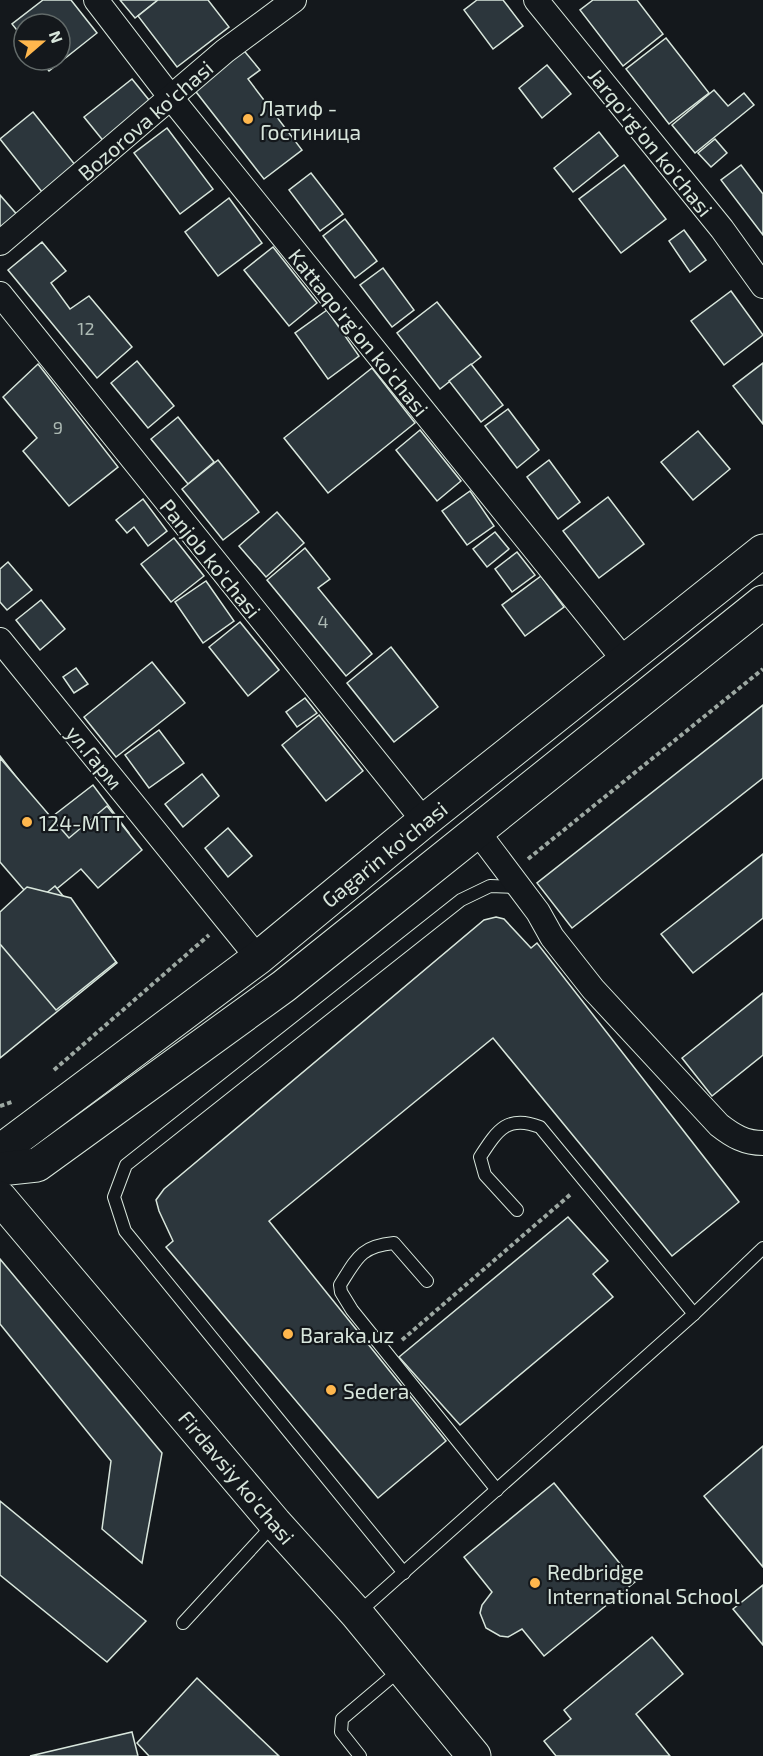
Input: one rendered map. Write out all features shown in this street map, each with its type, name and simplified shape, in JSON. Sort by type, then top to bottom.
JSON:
[{"type":"main road","name":"Gagarin ko'chasi","points":[[0,1151],[258,958],[424,821],[763,551]]},
{"type":"main road","name":"Gagarin ko'chasi","points":[[0,1169],[37,1165],[284,986],[763,602]]},
{"type":"main road","name":"Firdavsiy ko'chasi","points":[[0,1198],[275,1523],[357,1614],[474,1756]]},
{"type":"street","name":"Kattaqo'rg'on ko'chasi","points":[[96,0],[172,99],[625,661]]},
{"type":"street","name":"Bozorova ko'chasi","points":[[0,243],[172,99],[225,51],[294,0]]},
{"type":"street","name":"Jarqo'rg'on ko'chasi","points":[[536,0],[722,229],[763,286]]},
{"type":"street","name":"Panjob ko'chasi","points":[[0,294],[424,821]]},
{"type":"street","name":"ул.Гарм","points":[[0,640],[258,958]]},
{"type":"street","points":[[477,831],[538,912],[557,944],[593,989],[719,1125],[732,1135],[750,1143],[763,1143]]},
{"type":"lane","points":[[404,1573],[125,1231],[114,1197],[126,1165],[461,900],[490,886],[514,881]]},
{"type":"lane","points":[[517,1210],[485,1175],[480,1157],[492,1138],[508,1123],[525,1121],[540,1127],[694,1314]]},
{"type":"lane","points":[[427,1281],[394,1243],[373,1245],[362,1252],[340,1285],[341,1292],[352,1310],[497,1490]]},
{"type":"lane","points":[[357,1614],[694,1314],[763,1248]]},
{"type":"lane","points":[[183,1623],[275,1523]]},
{"type":"lane","points":[[360,1756],[341,1732],[342,1719],[402,1669]]},
{"type":"path","points":[[514,881],[763,669]]},
{"type":"path","points":[[48,1074],[227,920]]},
{"type":"path","points":[[0,1106],[21,1098]]},
{"type":"path","points":[[387,1353],[585,1182]]},
{"type":"building","points":[[43,0],[71,0],[97,33],[72,53],[72,12],[28,12]]},
{"type":"building","points":[[120,0],[158,0],[135,18]]},
{"type":"building","points":[[158,0],[208,0],[229,27],[177,67],[138,16]]},
{"type":"building","points":[[477,0],[503,0],[523,26],[493,49],[464,10]]},
{"type":"building","points":[[593,0],[637,0],[663,34],[623,66],[580,10]]},
{"type":"building","points":[[666,38],[709,93],[669,124],[626,69]]},
{"type":"building","name":"Латиф - Гостиница","points":[[241,47],[260,70],[248,79],[302,150],[264,179],[193,88]]},
{"type":"building","points":[[547,65],[571,94],[542,118],[519,88]]},
{"type":"building","points":[[132,79],[153,105],[105,143],[84,117]]},
{"type":"building","points":[[714,90],[728,106],[744,93],[754,105],[695,153],[672,125]]},
{"type":"building","points":[[33,112],[84,176],[50,202],[0,139]]},
{"type":"building","points":[[167,128],[213,189],[180,214],[134,153]]},
{"type":"building","points":[[599,132],[618,156],[573,192],[554,168]]},
{"type":"building","points":[[715,139],[727,153],[711,167],[698,153]]},
{"type":"building","points":[[624,165],[666,219],[621,253],[579,199]]},
{"type":"building","points":[[741,165],[763,194],[763,235],[721,180]]},
{"type":"building","points":[[311,173],[343,214],[320,231],[289,190]]},
{"type":"building","points":[[0,195],[20,218],[0,235]]},
{"type":"building","points":[[229,198],[262,243],[218,276],[185,232]]},
{"type":"building","points":[[345,219],[377,261],[355,278],[323,236]]},
{"type":"building","points":[[684,230],[706,260],[690,272],[669,241]]},
{"type":"building","points":[[42,242],[66,271],[51,283],[70,309],[89,296],[132,347],[97,378],[8,270]]},
{"type":"building","points":[[273,247],[317,303],[289,326],[244,270]]},
{"type":"building","points":[[383,268],[414,310],[392,327],[360,285]]},
{"type":"building","points":[[731,291],[763,335],[724,365],[691,321]]},
{"type":"building","points":[[437,302],[481,357],[440,389],[397,333]]},
{"type":"building","points":[[327,310],[359,356],[328,379],[295,333]]},
{"type":"building","points":[[137,361],[174,406],[148,428],[111,383]]},
{"type":"building","points":[[763,363],[763,424],[733,386]]},
{"type":"building","points":[[38,364],[118,467],[69,506],[23,451],[37,438],[3,397]]},
{"type":"building","points":[[471,364],[503,405],[481,422],[449,381]]},
{"type":"building","points":[[372,368],[415,423],[328,493],[284,438]]},
{"type":"building","points":[[508,409],[539,450],[517,468],[485,426]]},
{"type":"building","points":[[178,417],[214,462],[188,484],[151,439]]},
{"type":"building","points":[[420,430],[461,481],[437,501],[396,450]]},
{"type":"building","points":[[698,431],[730,469],[693,500],[661,462]]},
{"type":"building","points":[[218,460],[259,512],[223,540],[182,489]]},
{"type":"building","points":[[549,460],[580,502],[558,519],[527,477]]},
{"type":"building","points":[[470,491],[494,526],[467,545],[442,511]]},
{"type":"building","points":[[608,497],[644,544],[599,578],[563,531]]},
{"type":"building","points":[[143,499],[167,531],[148,546],[134,527],[127,533],[116,520]]},
{"type":"building","points":[[277,512],[304,543],[266,577],[239,546]]},
{"type":"building","points":[[495,532],[509,549],[487,567],[473,549]]},
{"type":"building","points":[[174,538],[204,576],[171,602],[141,564]]},
{"type":"building","points":[[305,548],[330,579],[318,588],[372,654],[346,676],[267,580]]},
{"type":"building","points":[[517,552],[535,575],[512,592],[495,569]]},
{"type":"building","points":[[8,562],[32,590],[7,610],[0,602],[0,569]]},
{"type":"building","points":[[541,576],[564,607],[525,636],[502,605]]},
{"type":"building","points":[[206,581],[234,621],[203,643],[175,602]]},
{"type":"building","points":[[41,600],[65,629],[40,650],[16,620]]},
{"type":"building","points":[[240,622],[279,670],[248,696],[209,647]]},
{"type":"building","points":[[391,647],[438,707],[394,742],[347,683]]},
{"type":"building","points":[[152,662],[185,703],[116,757],[84,717]]},
{"type":"building","points":[[76,668],[88,684],[74,693],[63,677]]},
{"type":"building","points":[[305,698],[317,713],[297,727],[286,712]]},
{"type":"building","points":[[763,705],[763,778],[572,928],[537,883]]},
{"type":"building","points":[[319,715],[363,771],[326,801],[282,745]]},
{"type":"building","points":[[159,730],[184,763],[149,788],[125,755]]},
{"type":"building","name":"124-MTT","points":[[0,756],[49,819],[93,785],[129,833],[90,864],[73,847],[31,879],[0,843]]},
{"type":"building","name":"124-MTT","points":[[0,758],[69,838],[107,806],[142,850],[98,888],[81,869],[37,905],[0,862]]},
{"type":"building","points":[[202,774],[219,796],[183,827],[165,804]]},
{"type":"building","points":[[228,828],[252,856],[228,877],[205,848]]},
{"type":"building","points":[[763,854],[763,918],[693,973],[661,934]]},
{"type":"building","points":[[55,886],[117,963],[0,1058],[0,931]]},
{"type":"building","points":[[27,887],[71,898],[116,962],[56,1010],[0,944],[0,912]]},
{"type":"building","points":[[496,917],[504,919],[531,948],[537,943],[739,1202],[672,1256],[493,1038],[269,1221],[446,1441],[378,1498],[166,1247],[173,1241],[156,1200],[164,1189],[484,920]]},
{"type":"building","points":[[763,993],[763,1055],[712,1096],[682,1058]]},
{"type":"building","points":[[568,1217],[608,1261],[593,1274],[613,1297],[460,1425],[399,1357]]},
{"type":"building","points":[[0,1259],[162,1453],[142,1563],[102,1529],[111,1461],[0,1324]]},
{"type":"building","points":[[763,1446],[763,1567],[704,1496]]},
{"type":"building","points":[[554,1483],[635,1582],[544,1656],[522,1629],[508,1637],[500,1636],[486,1628],[480,1613],[482,1605],[492,1592],[464,1557]]},
{"type":"building","points":[[0,1501],[146,1621],[107,1662],[0,1575]]},
{"type":"building","points":[[763,1585],[763,1645],[733,1609]]},
{"type":"building","points":[[652,1637],[683,1674],[636,1714],[670,1756],[556,1756],[544,1741],[571,1719],[564,1710]]},
{"type":"building","points":[[197,1678],[279,1756],[149,1756],[137,1743]]},
{"type":"building","points":[[132,1732],[138,1756],[30,1756]]},
{"type":"place","name":"Латиф - Гостиница","points":[[248,119]]},
{"type":"place","name":"124-MTT","points":[[27,822]]},
{"type":"place","name":"Baraka.uz","points":[[288,1334]]},
{"type":"place","name":"Sedera","points":[[331,1390]]},
{"type":"place","name":"Redbridge International School","points":[[535,1583]]}]
